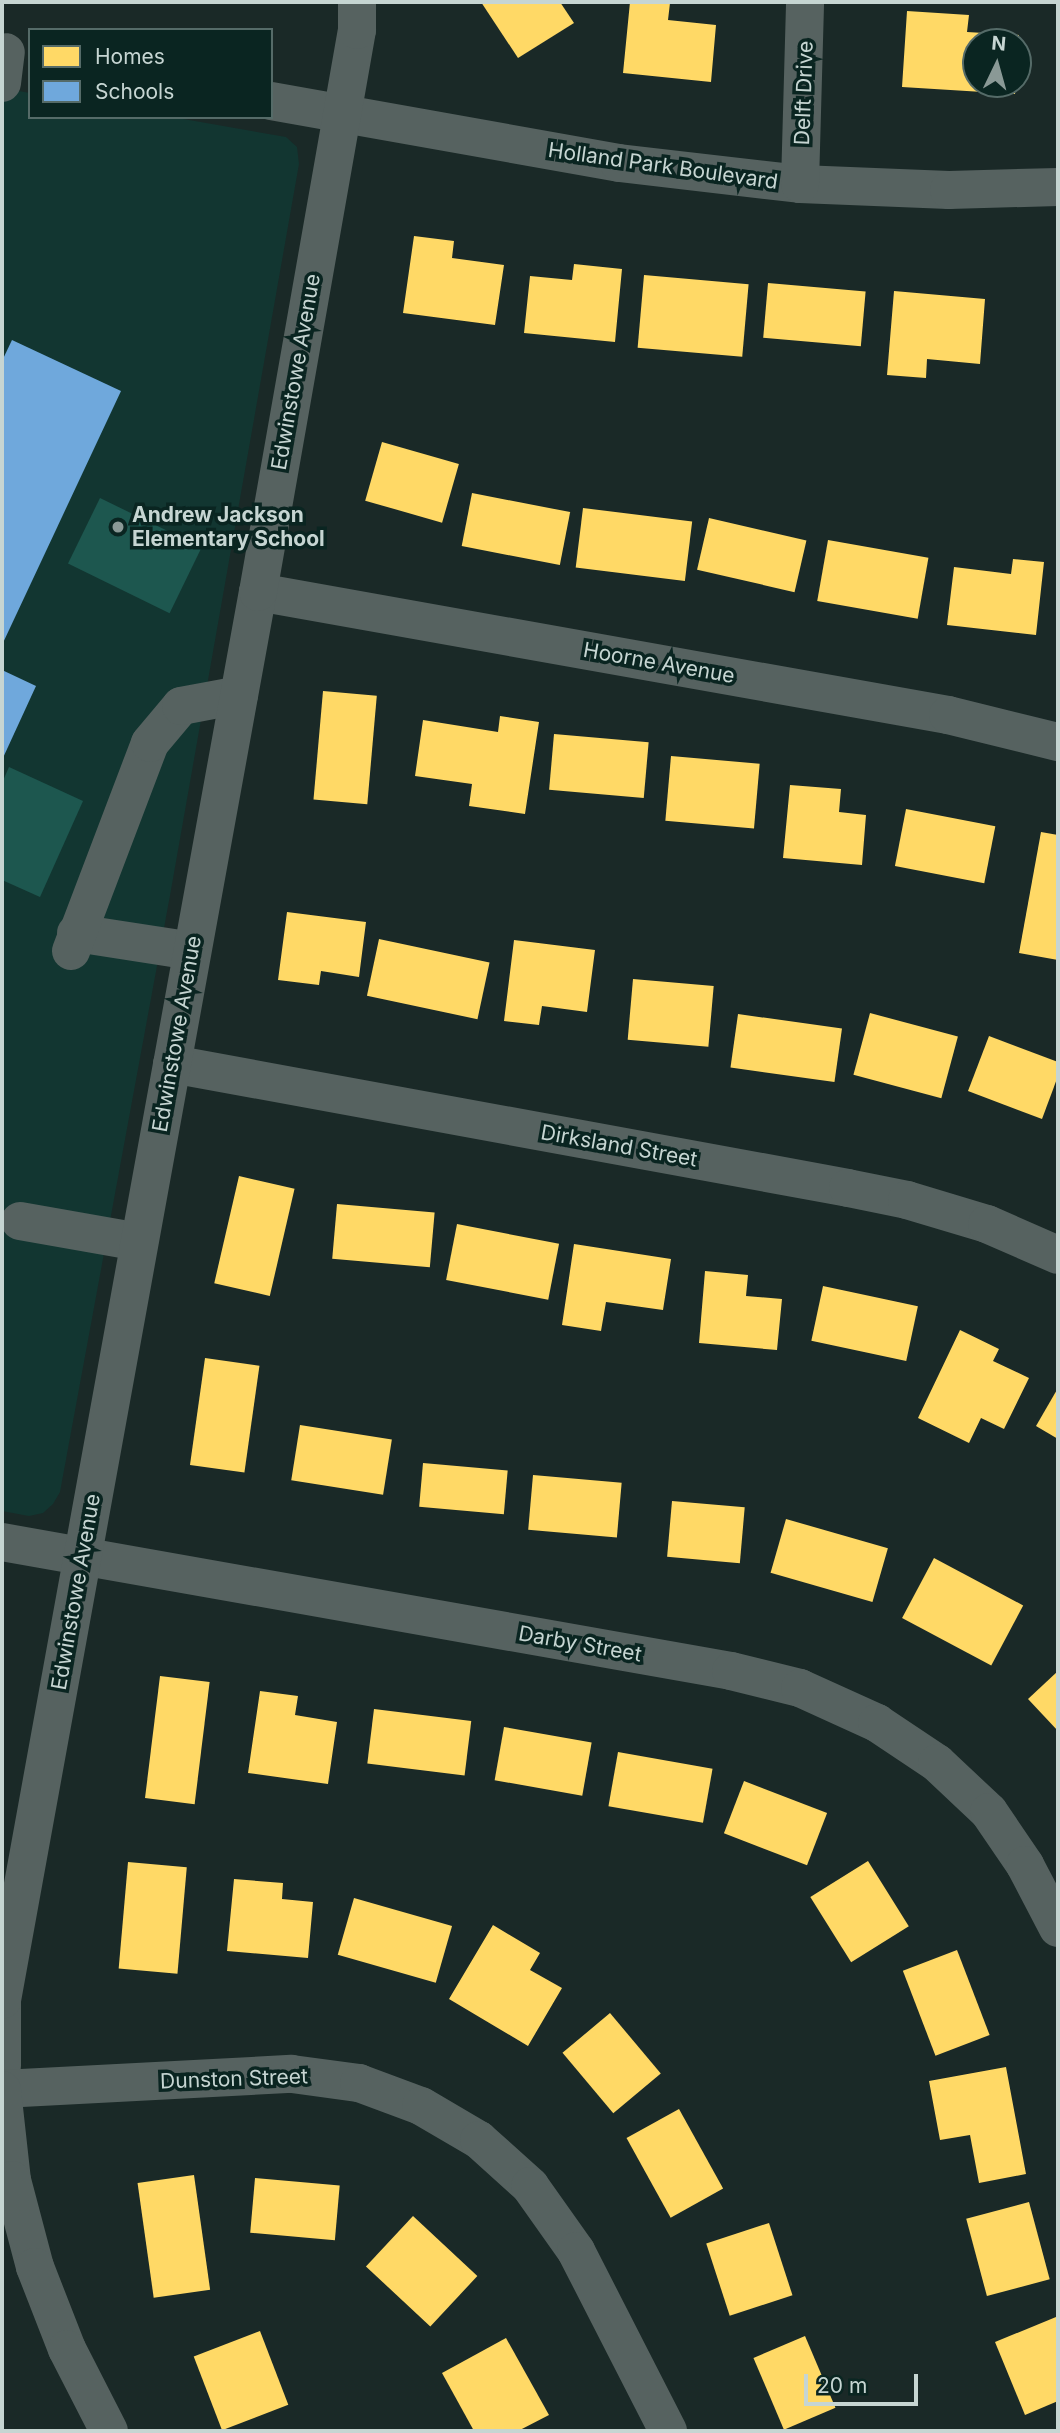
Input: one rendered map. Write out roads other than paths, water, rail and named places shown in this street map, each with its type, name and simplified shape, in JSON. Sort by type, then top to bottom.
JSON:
[{"type":"street","name":"Edwinstowe Avenue","points":[[2,2066],[2,2000],[258,592],[357,30],[357,2]]},
{"type":"street","name":"Delft Drive","points":[[800,184],[805,2]]},
{"type":"street","name":"Holland Park Boulevard","points":[[273,101],[619,163],[800,184],[950,190],[1058,187]]},
{"type":"street","name":"Hoorne Avenue","points":[[258,592],[948,715],[1058,742]]},
{"type":"street","points":[[192,951],[73,942],[150,743],[181,706],[239,695]]},
{"type":"street","name":"Dirksland Street","points":[[172,1064],[907,1200],[987,1224],[1058,1255]]},
{"type":"street","points":[[20,1222],[139,1242]]},
{"type":"street","name":"Darby Street","points":[[2,1542],[731,1671],[800,1688],[877,1723],[937,1763],[989,1812],[1025,1865],[1058,1928]]},
{"type":"street","name":"Dunston Street","points":[[2,2090],[292,2074],[359,2082],[421,2106],[479,2140],[530,2186],[576,2251],[668,2431]]},
{"type":"street","points":[[2,2090],[12,2180],[35,2267],[68,2348],[109,2431]]},
{"type":"place","name":"Andrew Jackson Elementary School","points":[[118,527]]}]
